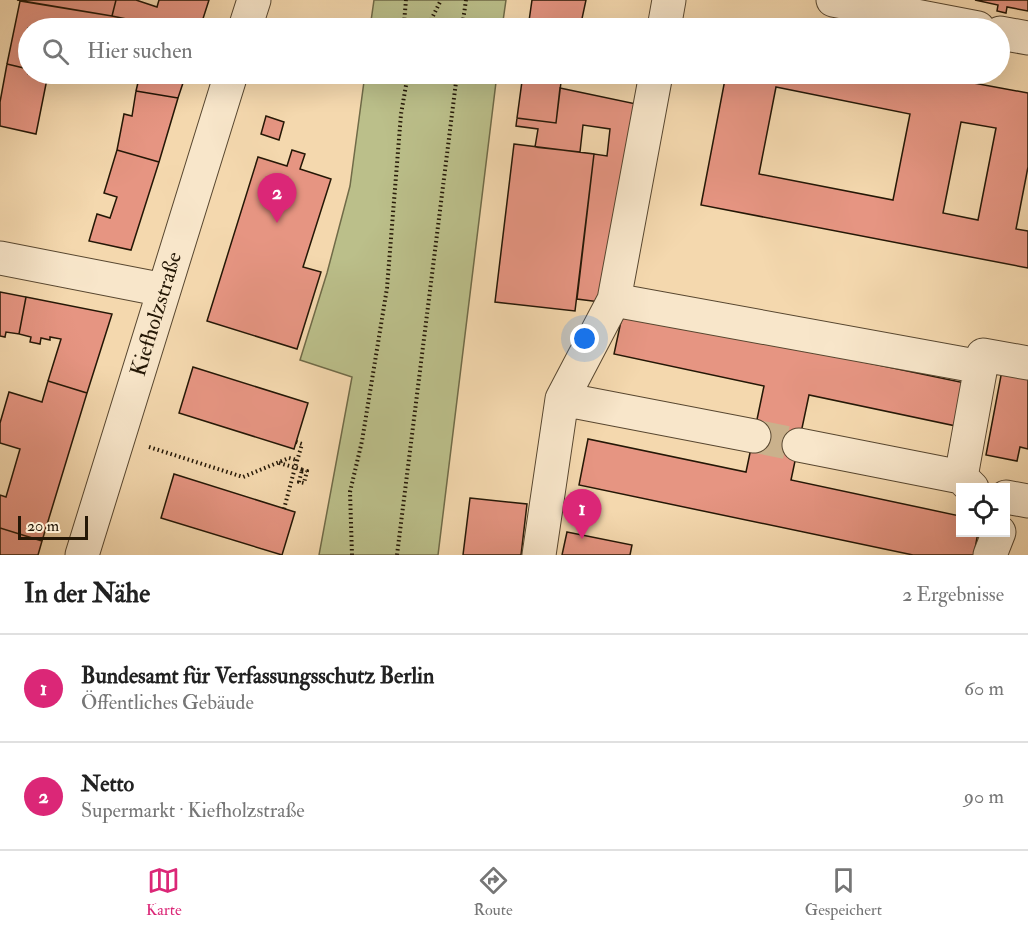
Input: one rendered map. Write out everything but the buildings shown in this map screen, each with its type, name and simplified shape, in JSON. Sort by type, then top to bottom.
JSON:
[{"type":"street","points":[[248,18],[254,0]]},
{"type":"street","points":[[666,18],[669,0]]},
{"type":"street","points":[[833,0],[926,18]]},
{"type":"street","points":[[1010,35],[1028,38]]},
{"type":"street","name":"Kiefholzstraße","points":[[82,555],[228,84]]},
{"type":"street","points":[[539,555],[562,399],[614,300],[654,84]]},
{"type":"street","points":[[0,258],[164,290]]},
{"type":"street","points":[[614,300],[981,367]]},
{"type":"street","points":[[799,445],[966,482],[983,355],[1028,363]]},
{"type":"street","points":[[562,399],[754,436]]},
{"type":"street","points":[[990,555],[997,537]]},
{"type":"path","points":[[404,18],[406,0]]},
{"type":"path","points":[[433,18],[441,0]]},
{"type":"path","points":[[463,18],[466,0]]},
{"type":"path","points":[[352,555],[350,492],[362,441],[387,288],[401,114],[406,84]]},
{"type":"path","points":[[397,555],[456,84]]},
{"type":"path","points":[[284,509],[302,444],[296,442]]},
{"type":"path","points":[[149,447],[243,477],[289,458],[297,460]]},
{"type":"path","points":[[278,463],[305,470],[295,468]]},
{"type":"green space","points":[[374,0],[506,0],[503,18],[371,18]]},
{"type":"green space","points":[[364,84],[496,84],[438,555],[319,555],[352,377],[300,360],[327,273],[350,186]]},
{"type":"tunnel","points":[[754,436],[799,445]]},
{"type":"place","name":"Netto","points":[[277,223]]},
{"type":"place","name":"Bundesamt für Verfassungsschutz Berlin","points":[[582,539]]}]
